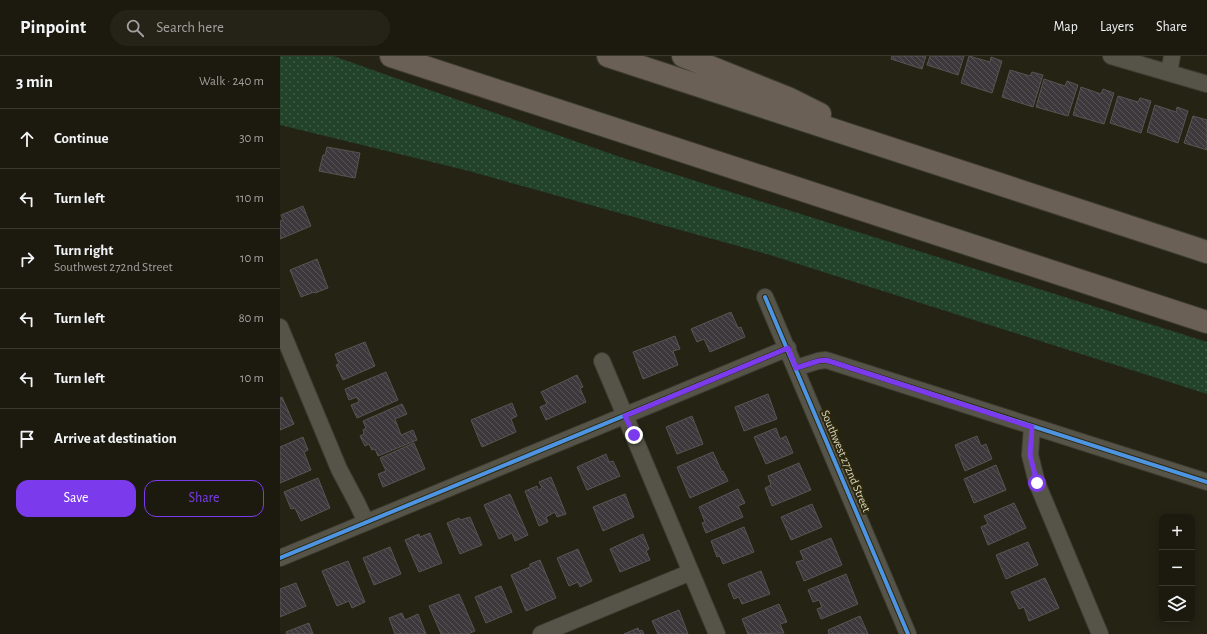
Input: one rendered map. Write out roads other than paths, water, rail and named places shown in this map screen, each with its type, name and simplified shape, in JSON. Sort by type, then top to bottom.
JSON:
[{"type":"highway","points":[[391,56],[1207,322]]},
{"type":"highway","points":[[608,56],[1207,252]]},
{"type":"highway","points":[[682,56],[790,99],[874,143]]},
{"type":"street","points":[[1111,56],[1207,84]]},
{"type":"street","points":[[1169,73],[1172,56]]},
{"type":"street","name":"Southwest 272nd Street","points":[[765,297],[788,348],[908,634]]},
{"type":"street","points":[[280,327],[339,469],[366,522]]},
{"type":"street","points":[[280,558],[788,348]]},
{"type":"street","points":[[796,368],[826,360],[1207,482]]},
{"type":"street","points":[[602,361],[717,634]]},
{"type":"street","points":[[1032,427],[1030,455],[1037,483],[1100,634]]},
{"type":"street","points":[[541,634],[691,572]]}]
